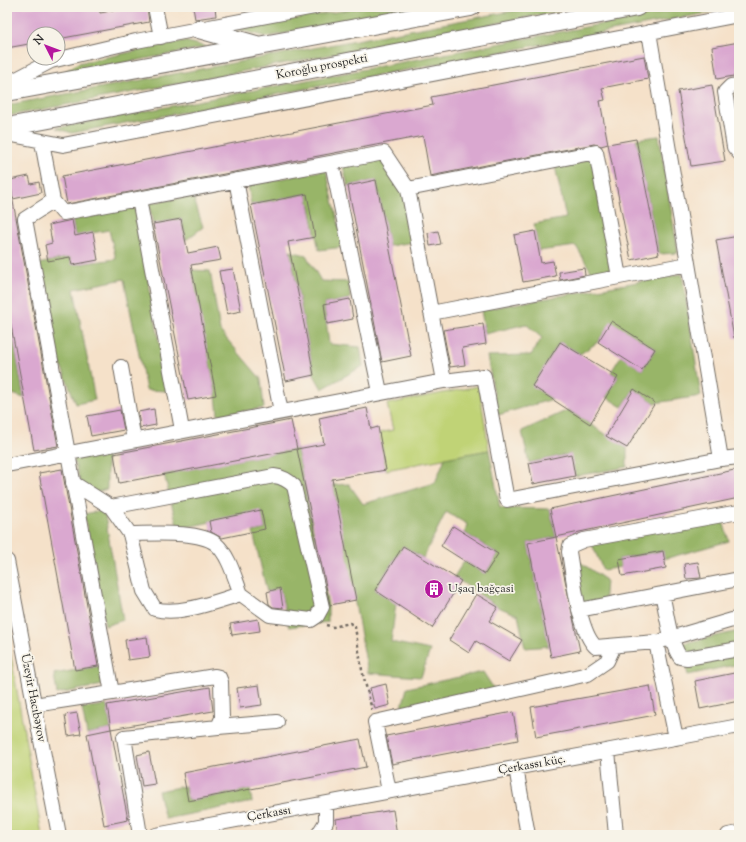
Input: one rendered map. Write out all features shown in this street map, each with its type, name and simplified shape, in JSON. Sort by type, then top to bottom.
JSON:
[{"type":"main road","points":[[7,92],[471,7]]},
{"type":"main road","name":"Koroğlu prospekti","points":[[7,127],[637,7]]},
{"type":"main road","points":[[199,29],[260,46]]},
{"type":"street","points":[[155,7],[161,37]]},
{"type":"street","points":[[7,84],[51,61],[199,29],[314,7]]},
{"type":"street","points":[[7,134],[63,145],[739,15]]},
{"type":"street","points":[[648,32],[721,459]]},
{"type":"street","points":[[739,85],[731,86],[725,92],[734,147],[739,153]]},
{"type":"street","points":[[42,142],[53,201],[63,213],[384,153],[408,189],[444,381]]},
{"type":"street","points":[[408,189],[596,152],[620,277]]},
{"type":"street","points":[[332,163],[380,392]]},
{"type":"street","points":[[236,180],[281,412]]},
{"type":"street","points":[[139,199],[182,430]]},
{"type":"street","points":[[53,201],[25,219],[112,693]]},
{"type":"street","points":[[431,313],[688,264]]},
{"type":"street","points":[[121,367],[134,440]]},
{"type":"street","points":[[7,465],[380,392],[484,376],[507,500],[721,459],[739,457]]},
{"type":"street","points":[[111,507],[274,476],[282,477],[294,486],[322,607],[317,616],[311,620],[270,615],[241,594],[224,554],[216,544],[209,540],[177,533],[130,534]]},
{"type":"street","points":[[73,483],[111,507],[130,534],[144,591],[155,609],[165,612],[186,609],[241,594]]},
{"type":"street","points":[[739,512],[574,543],[570,546],[569,552],[580,610],[591,643],[596,648],[656,642],[739,618]]},
{"type":"street","name":"Üzeyir Hacıbəyov","points":[[7,560],[59,835]]},
{"type":"street","points":[[580,610],[739,579]]},
{"type":"street","points":[[662,594],[672,638],[680,657],[687,658],[739,650]]},
{"type":"street","points":[[656,642],[676,738]]},
{"type":"street","points":[[389,791],[375,722],[588,674],[607,661],[614,646]]},
{"type":"street","points":[[34,705],[215,676],[219,677],[221,682],[222,718],[218,727]]},
{"type":"street","points":[[140,835],[124,737],[277,722]]},
{"type":"street","name":"Çerkassı küç.","points":[[326,804],[739,726]]},
{"type":"street","points":[[608,751],[616,835]]},
{"type":"street","points":[[516,768],[528,835]]},
{"type":"street","points":[[322,834],[326,822],[326,804]]},
{"type":"street","name":"Çerkassı","points":[[156,835],[326,804]]},
{"type":"street","points":[[728,835],[739,833]]},
{"type":"path","points":[[317,616],[327,626],[350,623],[356,627],[362,670],[375,722]]},
{"type":"green space","points":[[364,7],[427,7],[266,37],[238,29]]},
{"type":"green space","points":[[534,7],[582,7],[7,116],[7,105]]},
{"type":"green space","points":[[691,7],[739,7],[72,133],[56,128]]},
{"type":"green space","points":[[184,41],[207,47],[60,75],[78,63]]},
{"type":"green space","points":[[659,136],[678,253],[659,254],[636,139]]},
{"type":"green space","points":[[592,157],[614,273],[595,278],[576,246],[538,251],[534,224],[566,218],[555,166]]},
{"type":"green space","points":[[381,159],[404,190],[414,242],[389,246],[376,180],[348,186],[343,166]]},
{"type":"green space","points":[[326,170],[344,247],[319,250],[307,194],[251,205],[248,185]]},
{"type":"green space","points":[[193,196],[203,227],[186,240],[181,219],[153,224],[149,203]]},
{"type":"green space","points":[[135,206],[168,391],[146,390],[124,279],[74,289],[95,400],[76,404],[52,342],[38,264],[70,257],[72,265],[116,259],[109,230],[75,236],[72,220]]},
{"type":"green space","points":[[290,251],[306,255],[321,281],[349,282],[350,299],[324,304],[329,344],[360,347],[363,366],[322,389],[314,375]]},
{"type":"green space","points":[[191,270],[210,271],[220,331],[261,379],[264,408],[218,415],[216,395]]},
{"type":"green space","points":[[682,274],[701,396],[655,403],[634,389],[622,407],[606,397],[618,377],[611,372],[621,356],[642,370],[655,349],[611,322],[598,342],[580,354],[560,342],[533,386],[553,399],[498,415],[487,356],[531,355],[542,338],[526,324],[485,334],[481,310]]},
{"type":"green space","points":[[7,304],[24,398],[7,392]]},
{"type":"green space","points":[[479,386],[489,450],[386,470],[379,433],[393,430],[387,404]]},
{"type":"green space","points":[[568,410],[627,448],[627,467],[575,476],[570,454],[529,463],[522,431]]},
{"type":"green space","points":[[297,449],[328,606],[328,622],[289,627],[280,589],[267,592],[253,532],[265,529],[261,511],[178,529],[164,474]]},
{"type":"green space","points":[[489,450],[500,508],[550,509],[556,537],[528,543],[549,646],[525,648],[518,615],[498,607],[454,577],[464,561],[485,574],[498,554],[465,533],[467,524],[446,512],[423,558],[403,546],[375,590],[396,603],[391,642],[430,650],[421,677],[368,673],[333,485],[349,484],[363,504],[435,483],[445,458]]},
{"type":"green space","points":[[107,452],[107,489],[84,496],[73,457]]},
{"type":"green space","points":[[104,510],[123,620],[105,626],[84,514]]},
{"type":"green space","points":[[722,518],[729,541],[664,559],[663,551],[619,559],[621,567],[603,570],[591,542]]},
{"type":"green space","points":[[571,556],[606,580],[604,607],[583,611]]},
{"type":"green space","points":[[739,631],[739,664],[688,675],[680,644]]},
{"type":"green space","points":[[7,633],[42,835],[7,835]]},
{"type":"green space","points":[[99,666],[103,685],[57,694],[54,674]]},
{"type":"green space","points":[[483,672],[496,692],[401,711],[407,688]]},
{"type":"green space","points":[[107,705],[111,729],[87,734],[82,708]]},
{"type":"green space","points":[[185,786],[188,801],[250,789],[252,802],[165,819],[158,791]]},
{"type":"building","points":[[7,7],[99,7],[100,13],[135,7],[147,7],[149,22],[66,38],[66,26],[26,26],[26,44],[7,48]]},
{"type":"building","points":[[193,7],[215,7],[216,16],[195,19]]},
{"type":"building","points":[[739,42],[739,75],[717,79],[712,47]]},
{"type":"building","points":[[644,56],[648,79],[602,88],[605,100],[600,101],[608,144],[601,146],[594,144],[430,176],[423,136],[67,204],[62,176],[433,105],[431,97]]},
{"type":"building","points":[[712,85],[725,161],[691,166],[678,91]]},
{"type":"building","points":[[636,139],[659,254],[631,260],[608,144]]},
{"type":"building","points":[[29,176],[31,184],[39,182],[41,193],[13,199],[10,180]]},
{"type":"building","points":[[376,180],[411,356],[382,362],[348,186]]},
{"type":"building","points":[[307,194],[315,237],[288,242],[314,375],[286,381],[251,205]]},
{"type":"building","points":[[7,196],[12,196],[58,446],[34,450],[7,304]]},
{"type":"building","points":[[181,219],[188,253],[218,247],[221,260],[191,265],[216,395],[188,400],[153,224]]},
{"type":"building","points":[[72,220],[75,236],[93,232],[98,260],[72,265],[70,257],[48,261],[45,245],[52,243],[49,225]]},
{"type":"building","points":[[438,231],[441,244],[430,246],[428,233]]},
{"type":"building","points":[[535,231],[541,263],[553,261],[556,276],[523,282],[514,235]]},
{"type":"building","points":[[739,236],[739,338],[734,338],[716,240]]},
{"type":"building","points":[[584,268],[585,275],[560,280],[559,272]]},
{"type":"building","points":[[233,269],[241,311],[227,314],[219,271]]},
{"type":"building","points":[[350,299],[353,319],[327,324],[324,304]]},
{"type":"building","points":[[611,321],[655,349],[642,370],[598,342]]},
{"type":"building","points":[[483,324],[486,344],[462,348],[465,365],[450,367],[443,330]]},
{"type":"building","points":[[560,342],[618,377],[590,424],[532,386]]},
{"type":"building","points":[[634,389],[655,403],[627,448],[606,436]]},
{"type":"building","points":[[367,408],[371,429],[378,427],[386,470],[332,479],[356,600],[330,605],[297,449],[324,444],[319,418]]},
{"type":"building","points":[[154,409],[156,425],[140,428],[138,412]]},
{"type":"building","points":[[120,410],[124,430],[91,436],[87,416]]},
{"type":"building","points":[[291,420],[297,449],[119,483],[114,454]]},
{"type":"building","points":[[571,454],[575,476],[533,484],[529,463]]},
{"type":"building","points":[[62,469],[98,666],[75,670],[39,473]]},
{"type":"building","points":[[739,469],[739,498],[556,537],[550,509]]},
{"type":"building","points":[[261,510],[265,529],[222,538],[211,532],[209,521]]},
{"type":"building","points":[[453,526],[498,554],[485,574],[441,546]]},
{"type":"building","points":[[556,537],[580,651],[551,657],[528,543]]},
{"type":"building","points":[[403,546],[461,581],[432,628],[375,590]]},
{"type":"building","points":[[663,551],[666,568],[622,576],[619,559]]},
{"type":"building","points":[[698,562],[701,578],[686,579],[684,564]]},
{"type":"building","points":[[280,588],[283,608],[273,607],[269,604],[267,592]]},
{"type":"building","points":[[476,594],[498,607],[489,621],[522,640],[509,661],[476,641],[469,653],[449,640]]},
{"type":"building","points":[[258,619],[260,631],[232,635],[230,624]]},
{"type":"building","points":[[147,637],[150,657],[128,660],[125,640]]},
{"type":"building","points":[[739,672],[739,701],[700,709],[695,681]]},
{"type":"building","points":[[386,684],[390,705],[375,709],[370,688]]},
{"type":"building","points":[[259,685],[262,705],[240,708],[237,688]]},
{"type":"building","points":[[650,686],[655,715],[536,737],[531,707]]},
{"type":"building","points":[[210,687],[213,711],[111,729],[107,705]]},
{"type":"building","points":[[513,712],[518,740],[392,764],[386,736]]},
{"type":"building","points":[[77,713],[81,734],[68,736],[65,715]]},
{"type":"building","points":[[111,729],[128,820],[104,825],[87,734]]},
{"type":"building","points":[[360,739],[366,767],[188,801],[183,773]]},
{"type":"building","points":[[149,752],[155,784],[142,786],[137,755]]},
{"type":"building","points":[[393,810],[397,835],[338,835],[336,819]]},
{"type":"place","name":"Uşaq bağçasi","points":[[434,589]]}]
